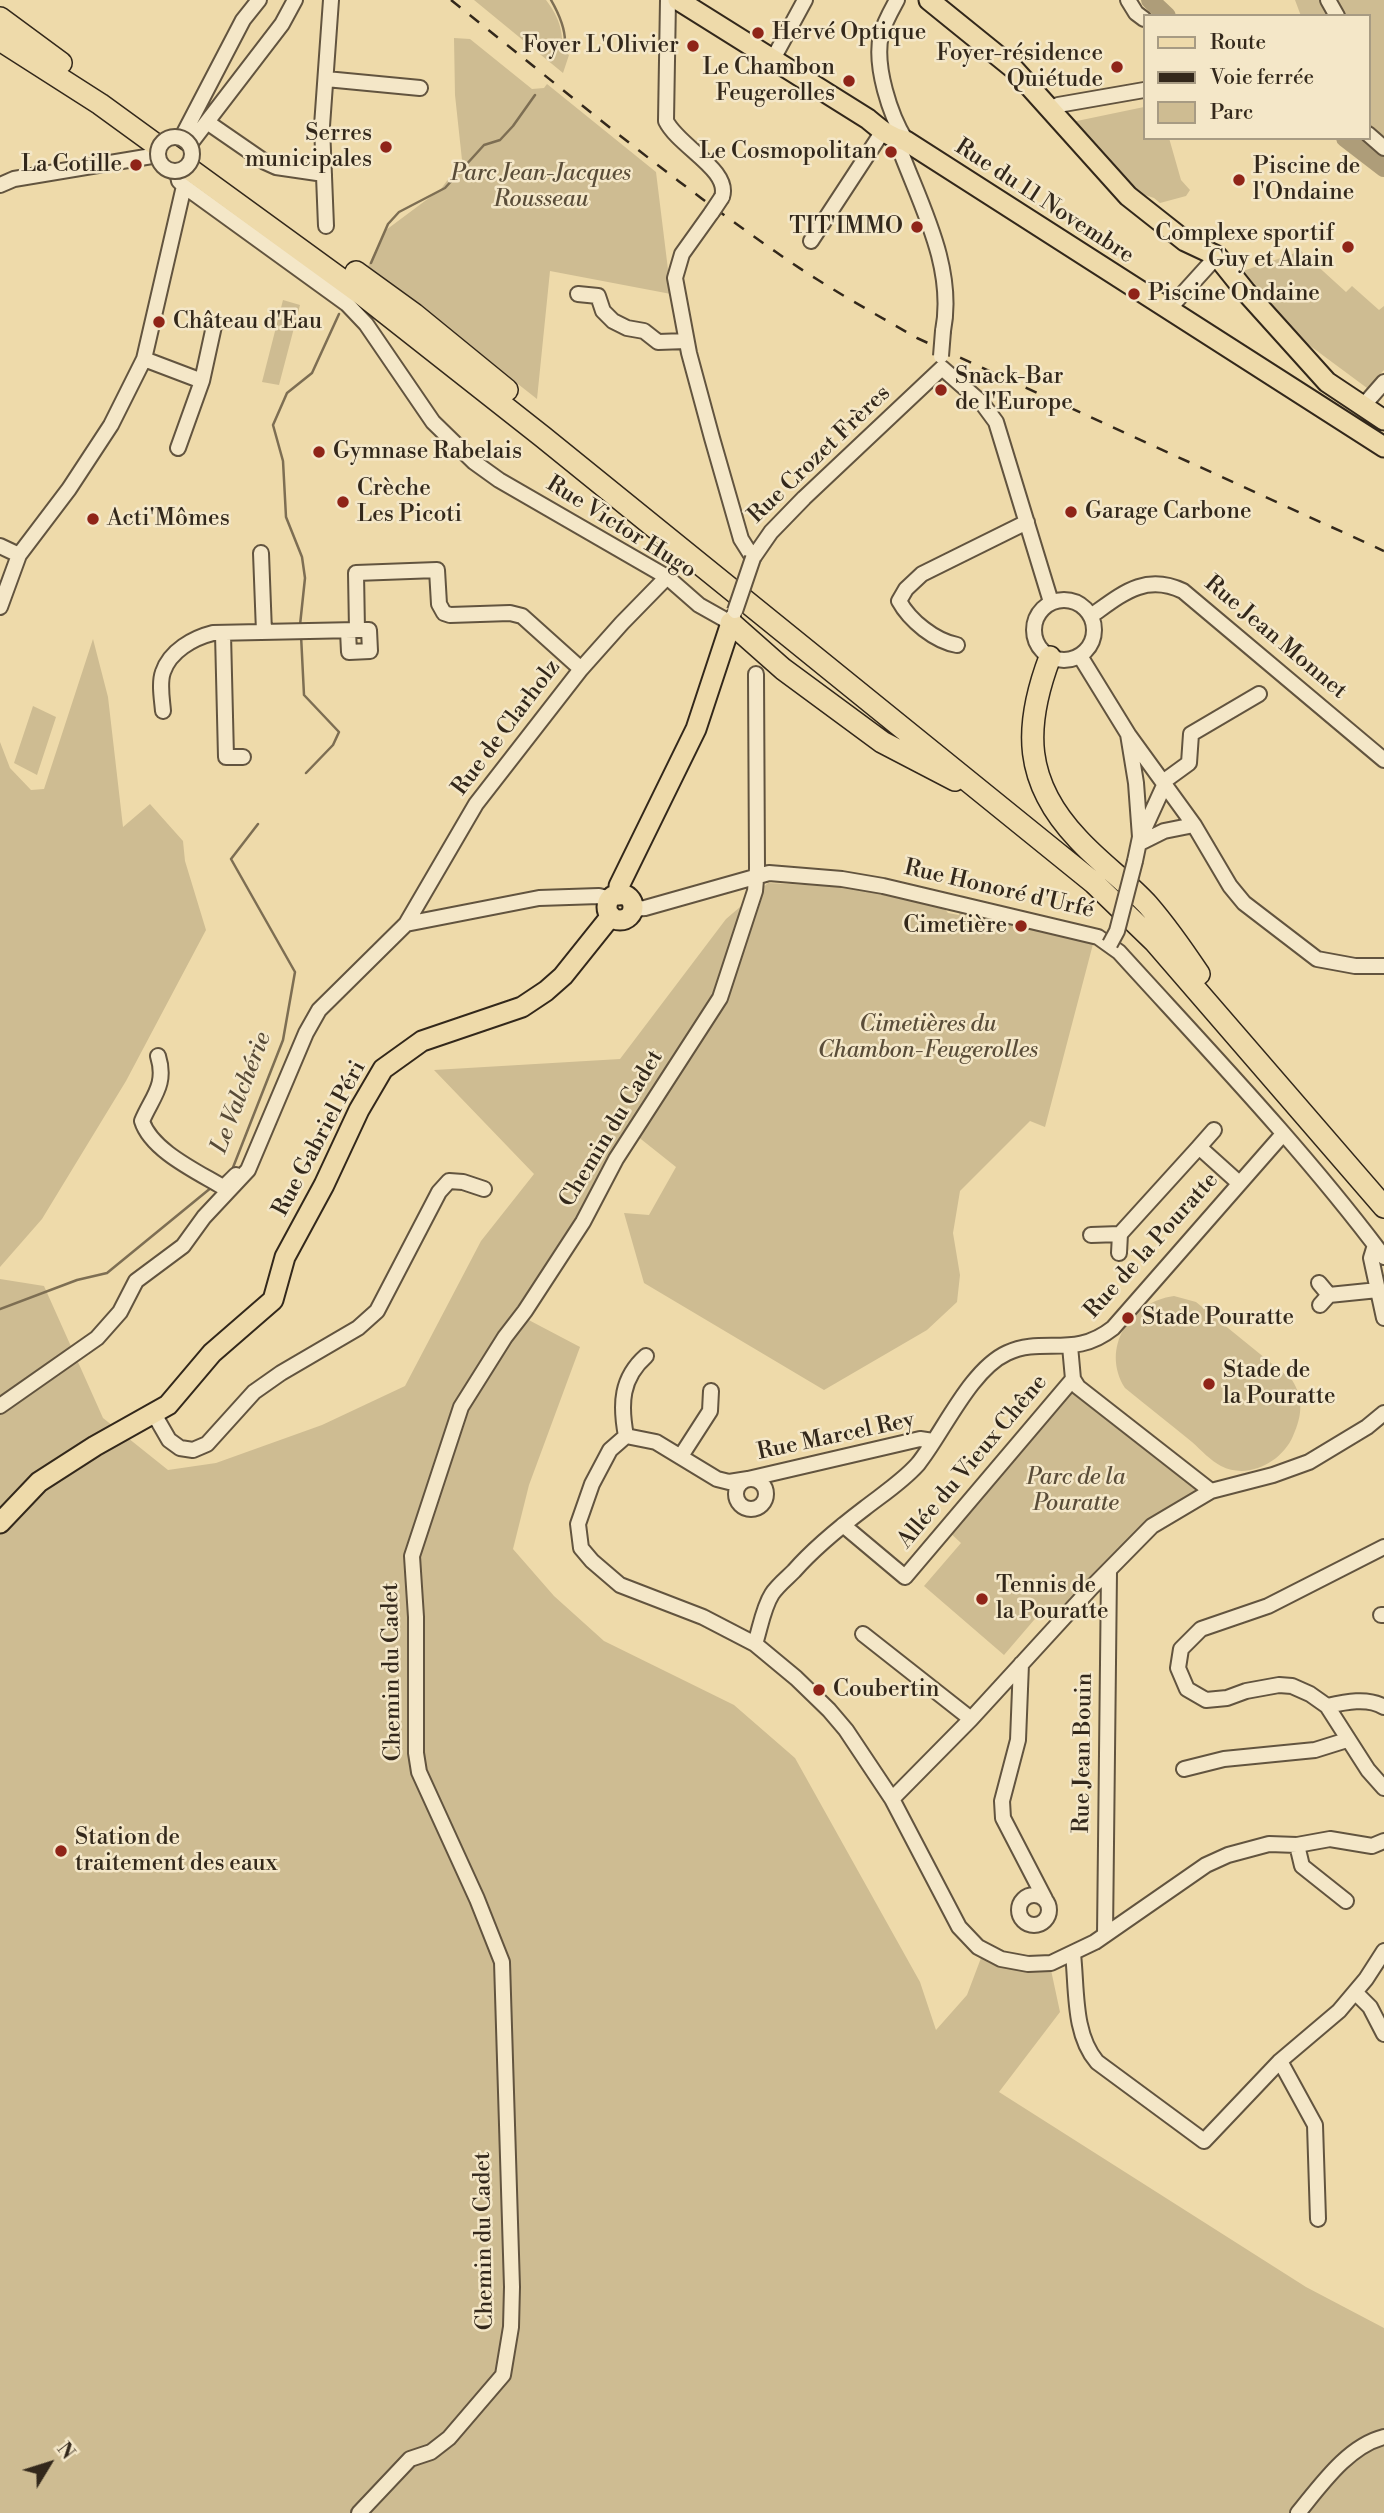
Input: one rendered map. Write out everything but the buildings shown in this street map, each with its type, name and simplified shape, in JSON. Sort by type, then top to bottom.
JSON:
[{"type":"highway","points":[[0,18],[414,314],[1080,854],[1157,925],[1384,1187]]},
{"type":"highway","points":[[0,25],[61,63]]},
{"type":"highway","points":[[0,40],[100,104],[374,303],[1094,883],[1154,941],[1384,1207]]},
{"type":"highway","points":[[0,46],[31,59]]},
{"type":"highway","points":[[733,617],[783,669],[882,742],[993,800]]},
{"type":"highway","points":[[1050,657],[1038,687],[1032,730],[1032,752],[1046,795],[1078,839],[1147,904],[1199,974]]},
{"type":"main road","name":"Rue du 11 Novembre","points":[[678,0],[1384,447]]},
{"type":"main road","points":[[929,0],[1013,68],[1128,196],[1185,242],[1217,256],[1245,291],[1328,382],[1384,420]]},
{"type":"main road","name":"Rue Gabriel Péri","points":[[0,1523],[39,1482],[167,1405],[228,1338],[273,1300],[285,1257],[324,1185],[359,1110],[383,1069],[422,1041],[522,1007],[547,991],[563,976],[595,933],[613,903],[696,729],[733,617]]},
{"type":"main road","points":[[613,903],[629,898],[633,909]]},
{"type":"street","points":[[186,141],[170,137],[165,140],[158,155],[166,169],[177,171],[188,167],[191,162],[193,156],[186,141],[237,30],[259,0]]},
{"type":"street","points":[[186,141],[207,122],[282,24],[295,0]]},
{"type":"street","points":[[326,226],[322,127],[331,0]]},
{"type":"street","points":[[668,0],[666,121],[679,140],[720,177],[725,189],[682,254],[675,278],[686,341],[741,539],[753,558]]},
{"type":"street","points":[[773,59],[806,0]]},
{"type":"street","points":[[811,241],[888,133],[892,112],[879,53],[881,35],[897,0]]},
{"type":"street","points":[[1128,0],[1142,18]]},
{"type":"street","points":[[326,79],[420,88]]},
{"type":"street","points":[[1052,109],[1058,105],[1142,90]]},
{"type":"street","points":[[892,112],[887,120],[881,122],[913,180],[941,268],[944,292],[941,362],[982,402],[996,422],[1051,602]]},
{"type":"street","points":[[207,122],[276,167],[324,174]]},
{"type":"street","points":[[1370,136],[1384,148]]},
{"type":"street","points":[[0,184],[14,179],[158,155]]},
{"type":"street","points":[[913,180],[926,155]]},
{"type":"street","points":[[0,607],[19,555],[69,489],[111,425],[144,359],[184,186],[179,181],[177,171]]},
{"type":"street","name":"Rue Victor Hugo","points":[[184,186],[347,304],[366,324],[433,422],[474,462],[499,480],[667,577],[699,605],[733,617]]},
{"type":"street","points":[[1168,310],[1217,256]]},
{"type":"street","points":[[578,294],[598,296],[603,311],[613,321],[627,328],[644,331],[658,342],[686,341]]},
{"type":"street","points":[[178,448],[202,380],[214,326]]},
{"type":"street","points":[[144,359],[202,380]]},
{"type":"street","name":"Rue Crozet Frères","points":[[733,617],[753,558],[771,532],[941,362]]},
{"type":"street","points":[[1363,406],[1384,382]]},
{"type":"street","points":[[957,645],[943,642],[906,612],[899,601],[906,589],[922,574],[1027,522]]},
{"type":"street","points":[[0,546],[19,555]]},
{"type":"street","points":[[261,553],[264,632]]},
{"type":"street","points":[[163,711],[162,675],[168,662],[182,647],[198,636],[352,630],[356,573],[437,570],[439,604],[444,613],[510,613],[522,616],[581,669]]},
{"type":"street","name":"Rue de Clarholz","points":[[262,1135],[306,1033],[320,1010],[406,924],[476,804],[581,669],[622,622],[667,577]]},
{"type":"street","name":"Rue Jean Monnet","points":[[1091,616],[1145,584],[1160,582],[1183,591],[1384,760]]},
{"type":"street","points":[[1069,600],[1078,603],[1091,616],[1094,634],[1080,656],[1060,660],[1050,657],[1036,643],[1033,624],[1043,607],[1051,602],[1069,600]]},
{"type":"street","points":[[222,634],[226,757],[243,757]]},
{"type":"street","points":[[1080,656],[1128,734],[1194,825],[1230,886],[1244,903],[1317,959],[1348,965],[1384,966]]},
{"type":"street","name":"Chemin du Cadet","points":[[359,2513],[410,2459],[431,2452],[449,2438],[495,2387],[503,2375],[511,2327],[502,1962],[477,1899],[419,1772],[416,1753],[416,1617],[412,1556],[461,1407],[505,1336],[525,1311],[583,1222],[616,1159],[720,998],[755,891],[756,674]]},
{"type":"street","points":[[1110,944],[1121,918],[1140,840],[1163,785],[1189,763],[1191,734],[1259,694]]},
{"type":"street","points":[[1128,734],[1140,840]]},
{"type":"street","points":[[1140,840],[1164,831],[1194,825]]},
{"type":"street","name":"Rue Honoré d'Urfé","points":[[633,909],[645,908],[769,873],[842,879],[883,886],[1098,937],[1110,944],[1283,1134],[1380,1251]]},
{"type":"street","points":[[406,924],[539,898],[599,896],[613,903]]},
{"type":"street","points":[[158,1056],[161,1066],[160,1089],[142,1121],[146,1133],[156,1144],[216,1183],[225,1186],[262,1135]]},
{"type":"street","points":[[1119,1253],[1120,1234],[1214,1130]]},
{"type":"street","name":"Rue de la Pouratte","points":[[755,1644],[772,1594],[807,1556],[898,1484],[918,1464],[973,1384],[1006,1353],[1092,1342],[1113,1328],[1283,1134]]},
{"type":"street","points":[[0,1406],[97,1338],[120,1312],[136,1281],[183,1246],[204,1217],[248,1170],[262,1135]]},
{"type":"street","points":[[1199,1147],[1238,1183]]},
{"type":"street","points":[[154,1414],[169,1440],[180,1448],[192,1450],[207,1444],[254,1392],[358,1328],[377,1311],[439,1192],[449,1181],[463,1182],[484,1189]]},
{"type":"street","points":[[1091,1235],[1120,1234]]},
{"type":"street","points":[[1380,1251],[1371,1258],[1384,1318]]},
{"type":"street","points":[[1319,1283],[1324,1300],[1378,1290]]},
{"type":"street","points":[[1070,1346],[1073,1379],[1078,1387],[1211,1492]]},
{"type":"street","points":[[646,1356],[634,1368],[627,1383],[623,1404],[626,1436],[610,1450],[592,1484],[578,1524],[581,1548],[620,1585],[703,1618],[755,1644],[829,1710],[892,1799],[960,1927],[978,1947],[1001,1959],[1028,1964],[1051,1963],[1073,1954],[1105,1935],[1206,1866],[1248,1848],[1269,1844],[1297,1845],[1330,1839],[1373,1846],[1384,1842]]},
{"type":"street","name":"Allée du Vieux Chêne","points":[[843,1525],[905,1577],[1073,1379]]},
{"type":"street","points":[[681,1456],[710,1412],[711,1391]]},
{"type":"street","points":[[892,1799],[1153,1526],[1211,1492],[1309,1462],[1367,1427],[1384,1413]]},
{"type":"street","name":"Rue Marcel Rey","points":[[626,1436],[656,1442],[716,1479],[729,1482],[920,1439],[933,1441]]},
{"type":"street","points":[[1384,1547],[1268,1606],[1200,1629],[1181,1649],[1178,1668],[1187,1689],[1206,1700],[1227,1698],[1246,1691],[1279,1685],[1292,1686],[1310,1694],[1327,1706],[1347,1740],[1384,1788]]},
{"type":"street","name":"Rue Jean Bouin","points":[[1105,1935],[1109,1572]]},
{"type":"street","points":[[863,1634],[971,1719]]},
{"type":"street","points":[[1020,1664],[1018,1740],[1002,1801],[1003,1818],[1045,1899]]},
{"type":"street","points":[[1327,1706],[1350,1701],[1380,1704],[1384,1707]]},
{"type":"street","points":[[1184,1769],[1234,1757],[1315,1750],[1347,1740]]},
{"type":"street","points":[[1297,1845],[1303,1866],[1346,1901]]},
{"type":"street","points":[[1073,1954],[1082,2037],[1089,2053],[1097,2062],[1204,2141],[1280,2061],[1339,2011],[1384,1951]]},
{"type":"street","points":[[1355,1992],[1370,2007],[1384,2034]]},
{"type":"street","points":[[1280,2061],[1315,2125],[1318,2219]]},
{"type":"street","points":[[1298,2513],[1321,2485],[1361,2445],[1384,2437]]},
{"type":"green space","points":[[474,0],[546,0],[559,24],[561,50],[569,55],[563,73]]},
{"type":"green space","points":[[1295,0],[1384,0],[1384,145],[1370,133],[1370,14],[1300,14]]},
{"type":"green space","name":"Parc Jean-Jacques Rousseau","points":[[454,38],[470,39],[532,89],[544,88],[547,84],[656,172],[671,294],[550,271],[537,399],[368,266],[386,230],[441,189],[462,160],[455,95]]},
{"type":"green space","points":[[1142,107],[1142,140],[1170,140],[1181,180],[1190,190],[1186,196],[1160,203],[1136,192],[1072,122]]},
{"type":"green space","points":[[1301,251],[1346,292],[1352,286],[1379,310],[1384,306],[1384,370],[1367,388],[1286,328],[1243,271]]},
{"type":"green space","points":[[283,300],[300,305],[279,385],[262,382]]},
{"type":"green space","points":[[93,639],[108,697],[123,827],[150,804],[183,841],[185,861],[206,930],[126,1081],[42,1219],[0,1267],[0,742],[10,768],[31,790],[44,789]]},
{"type":"green space","points":[[33,706],[56,717],[37,775],[14,763]]},
{"type":"green space","name":"Cimetières du Chambon-Feugerolles","points":[[768,883],[848,887],[944,908],[948,913],[959,915],[960,911],[1093,944],[1045,1127],[1030,1121],[960,1191],[953,1233],[960,1275],[957,1302],[927,1330],[824,1390],[644,1283],[624,1213],[649,1215],[676,1167],[627,1128],[586,1210],[523,1317],[580,1347],[529,1485],[513,1549],[554,1596],[604,1641],[734,1705],[795,1758],[920,1982],[936,2030],[967,1995],[981,1958],[1006,1968],[1051,1970],[1060,2012],[999,2092],[1306,2287],[1384,2328],[1384,2513],[0,2513],[0,1279],[44,1286],[103,1418],[168,1470],[216,1463],[322,1425],[405,1386],[481,1241],[534,1174],[434,1070],[620,1059],[726,919]]},
{"type":"green space","name":"Stade de la Pouratte","points":[[1174,1296],[1196,1302],[1292,1380],[1300,1401],[1298,1421],[1288,1445],[1273,1461],[1253,1470],[1231,1470],[1221,1466],[1125,1388],[1118,1373],[1116,1358],[1124,1329],[1144,1307]]},
{"type":"green space","name":"Parc de la Pouratte","points":[[1072,1387],[1197,1485],[1198,1490],[1146,1520],[1053,1624],[1040,1613],[1004,1655],[924,1586],[961,1543],[948,1531]]},
{"type":"waterway","name":"Le Valchérie","points":[[551,0],[564,31],[564,50]]},
{"type":"waterway","points":[[1150,0],[1165,14]]},
{"type":"waterway","name":"Le Valchérie","points":[[371,263],[388,224],[399,212],[445,188],[484,145],[500,140],[535,95]]},
{"type":"waterway","points":[[1348,140],[1384,168]]},
{"type":"waterway","name":"Le Valchérie","points":[[300,625],[305,578],[302,557],[286,517],[283,461],[273,425],[287,393],[312,373],[339,314]]},
{"type":"waterway","name":"Le Valchérie","points":[[301,635],[304,695],[339,732],[333,745],[306,773]]},
{"type":"waterway","name":"Le Valchérie","points":[[219,1180],[232,1170],[283,1040],[295,972],[231,859],[258,824]]},
{"type":"waterway","name":"Le Valchérie","points":[[0,1309],[77,1280],[107,1273],[212,1187]]},
{"type":"railway","points":[[451,0],[693,192],[793,264],[846,297],[917,338],[1384,551]]},
{"type":"place","name":"Hervé Optique","points":[[758,33]]},
{"type":"place","name":"Foyer L'Olivier","points":[[693,46]]},
{"type":"place","name":"Foyer-résidence Quiétude","points":[[1117,67]]},
{"type":"place","name":"Le Chambon Feugerolles","points":[[849,81]]},
{"type":"place","name":"Serres municipales","points":[[386,147]]},
{"type":"place","name":"Le Cosmopolitan","points":[[891,152]]},
{"type":"place","name":"La Cotille","points":[[136,165]]},
{"type":"place","name":"Piscine de l'Ondaine","points":[[1239,180]]},
{"type":"place","name":"TIT'IMMO","points":[[917,227]]},
{"type":"place","name":"Complexe sportif Guy et Alain","points":[[1348,247]]},
{"type":"place","name":"Piscine Ondaine","points":[[1134,294]]},
{"type":"place","name":"Château d'Eau","points":[[159,322]]},
{"type":"place","name":"Snack-Bar de l'Europe","points":[[941,390]]},
{"type":"place","name":"Gymnase Rabelais","points":[[319,452]]},
{"type":"place","name":"Crèche Les Picoti","points":[[343,502]]},
{"type":"place","name":"Garage Carbone","points":[[1071,512]]},
{"type":"place","name":"Acti'Mômes","points":[[93,519]]},
{"type":"place","name":"Cimetière","points":[[1021,926]]},
{"type":"place","name":"Stade Pouratte","points":[[1128,1318]]},
{"type":"place","name":"Stade de la Pouratte","points":[[1209,1384]]},
{"type":"place","name":"Tennis de la Pouratte","points":[[982,1599]]},
{"type":"place","name":"Coubertin","points":[[819,1690]]},
{"type":"place","name":"Station de traitement des eaux","points":[[61,1851]]}]
